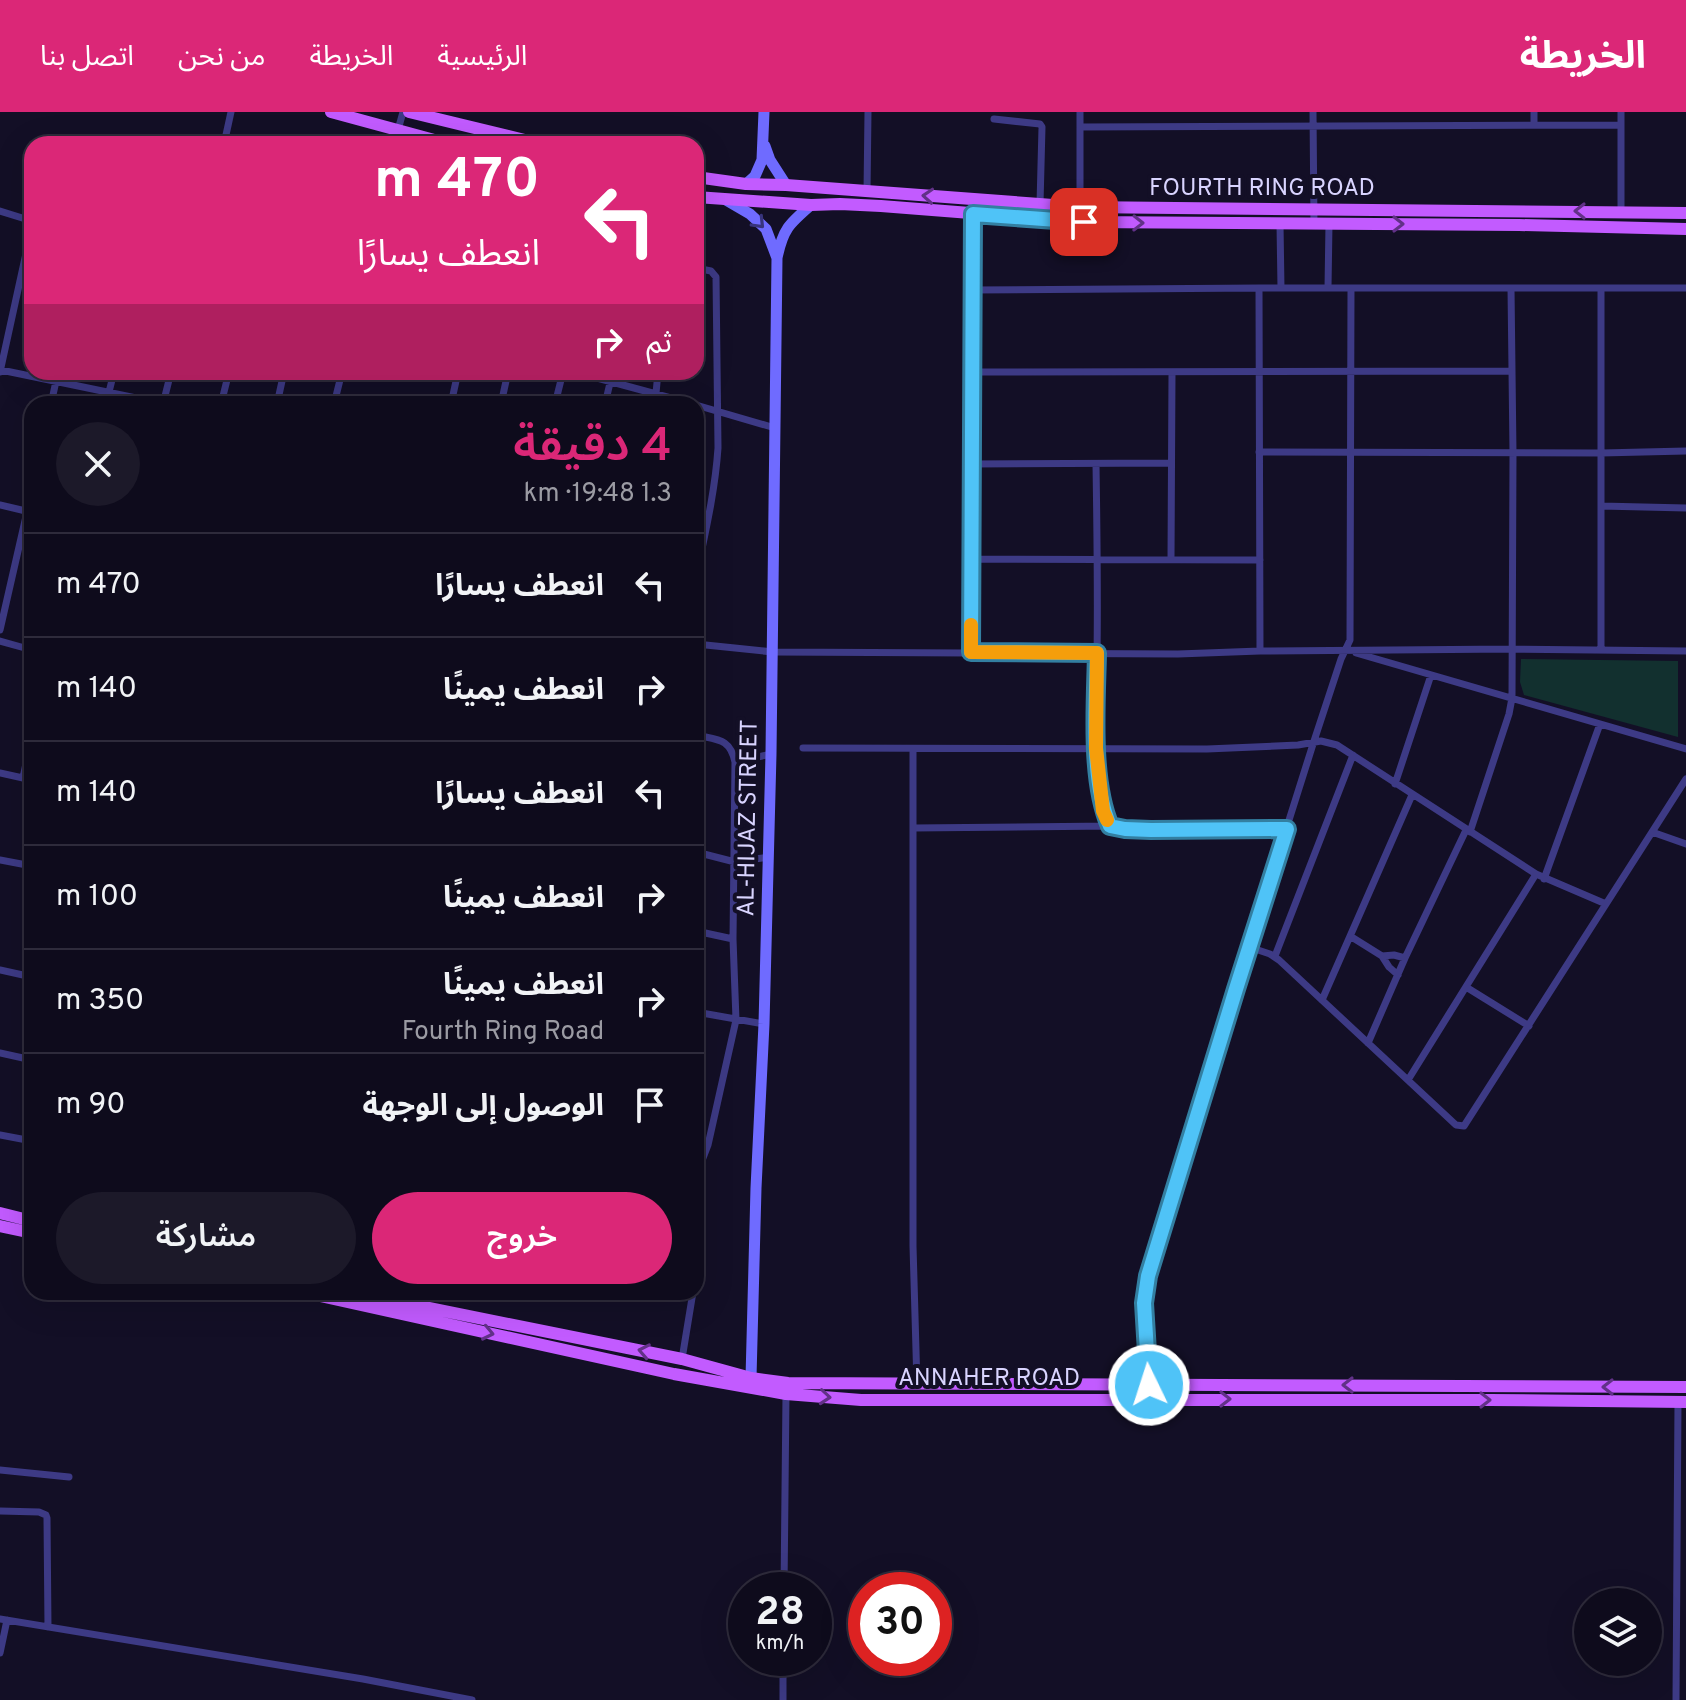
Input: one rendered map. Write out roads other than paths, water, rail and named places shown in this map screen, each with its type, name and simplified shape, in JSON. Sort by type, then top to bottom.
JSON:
[{"type":"main road","points":[[331,112],[418,136]]},
{"type":"main road","points":[[409,112],[508,136]]},
{"type":"main road","points":[[746,184],[760,169],[764,112]]},
{"type":"main road","points":[[764,138],[770,160],[786,185]]},
{"type":"main road","name":"FOURTH RING ROAD","points":[[704,178],[746,184],[1080,207],[1686,213]]},
{"type":"main road","name":"FOURTH RING ROAD","points":[[704,198],[811,205],[867,205],[1084,222],[1686,229]]},
{"type":"main road","name":"AL-HIJAZ STREET","points":[[726,200],[750,214],[766,229],[777,258]]},
{"type":"main road","name":"AL-HIJAZ STREET","points":[[751,1378],[769,857],[777,258],[786,229],[811,205]]},
{"type":"main road","points":[[0,1213],[24,1219]]},
{"type":"main road","points":[[0,1226],[24,1231]]},
{"type":"main road","name":"ANNAHER ROAD","points":[[338,1300],[674,1374],[786,1394],[861,1400],[1682,1402]]},
{"type":"main road","name":"ANNAHER ROAD","points":[[391,1300],[682,1359],[751,1378],[788,1383],[1686,1387]]},
{"type":"street","points":[[226,136],[231,112]]},
{"type":"street","points":[[396,136],[403,112]]},
{"type":"street","points":[[867,192],[868,112]]},
{"type":"street","points":[[1080,112],[1080,207]]},
{"type":"street","points":[[1313,112],[1314,224]]},
{"type":"street","points":[[1534,112],[1534,125]]},
{"type":"street","points":[[1621,112],[1621,212]]},
{"type":"street","points":[[994,119],[1040,124],[1042,127],[1040,204]]},
{"type":"street","points":[[1080,127],[1621,125]]},
{"type":"street","points":[[0,211],[24,220]]},
{"type":"street","points":[[971,652],[973,214]]},
{"type":"street","points":[[1280,224],[1281,288]]},
{"type":"street","points":[[1328,288],[1329,224]]},
{"type":"street","points":[[24,260],[0,372],[24,374]]},
{"type":"street","points":[[704,270],[711,271],[716,277],[718,332],[716,475],[704,536]]},
{"type":"street","points":[[1259,288],[1260,651]]},
{"type":"street","points":[[1150,1399],[1144,1303],[1148,1276],[1314,741],[1350,640],[1351,288]]},
{"type":"street","points":[[1368,1043],[1405,958],[1468,831],[1509,714],[1512,698],[1511,288]]},
{"type":"street","points":[[1601,288],[1601,650]]},
{"type":"street","points":[[972,290],[1686,288]]},
{"type":"street","points":[[972,372],[1512,371]]},
{"type":"street","points":[[1171,559],[1172,373]]},
{"type":"street","points":[[70,380],[127,396]]},
{"type":"street","points":[[108,396],[112,380]]},
{"type":"street","points":[[600,380],[645,396]]},
{"type":"street","points":[[607,396],[610,383]]},
{"type":"street","points":[[704,407],[775,428]]},
{"type":"street","points":[[1259,452],[1686,451]]},
{"type":"street","points":[[971,464],[1171,463]]},
{"type":"street","points":[[1096,464],[1096,748],[1103,811],[1110,826]]},
{"type":"street","points":[[0,505],[24,511]]},
{"type":"street","points":[[1601,506],[1686,508]]},
{"type":"street","points":[[0,630],[24,536]]},
{"type":"street","points":[[971,559],[1260,560]]},
{"type":"street","points":[[0,641],[24,648]]},
{"type":"street","points":[[704,645],[773,652],[1178,654],[1511,649],[1686,651]]},
{"type":"street","points":[[1347,650],[1686,749]]},
{"type":"street","points":[[1395,784],[1431,675]]},
{"type":"street","points":[[1544,879],[1600,724]]},
{"type":"street","points":[[704,737],[726,743],[733,752],[735,762],[733,939],[736,1020],[704,1155]]},
{"type":"street","points":[[803,748],[1207,749],[1321,741],[1337,745],[1544,879],[1606,904]]},
{"type":"street","points":[[913,749],[913,1246],[917,1385]]},
{"type":"street","points":[[735,762],[771,754]]},
{"type":"street","points":[[1275,956],[1353,755]]},
{"type":"street","points":[[0,773],[23,778],[24,773]]},
{"type":"street","points":[[1249,947],[1275,956],[1456,1125],[1464,1126],[1686,779]]},
{"type":"street","points":[[1322,1000],[1412,795]]},
{"type":"street","points":[[914,828],[1110,826],[1151,830],[1287,829]]},
{"type":"street","points":[[1652,832],[1686,844]]},
{"type":"street","points":[[704,854],[735,862],[769,857]]},
{"type":"street","points":[[0,860],[24,864]]},
{"type":"street","points":[[1408,1080],[1536,874]]},
{"type":"street","points":[[704,933],[733,939]]},
{"type":"street","points":[[1350,936],[1382,956],[1398,975]]},
{"type":"street","points":[[1382,956],[1405,958]]},
{"type":"street","points":[[0,970],[24,975]]},
{"type":"street","points":[[1466,987],[1529,1026]]},
{"type":"street","points":[[704,1014],[764,1024]]},
{"type":"street","points":[[0,1053],[24,1058]]},
{"type":"street","points":[[0,1135],[24,1140]]},
{"type":"street","points":[[682,1359],[692,1300]]},
{"type":"street","points":[[784,1572],[786,1394]]},
{"type":"street","points":[[1676,1700],[1682,1402]]},
{"type":"street","points":[[0,1470],[69,1477]]},
{"type":"street","points":[[0,1511],[39,1512],[47,1518],[48,1627]]},
{"type":"street","points":[[0,1653],[3,1620],[472,1700]]},
{"type":"street","points":[[783,1676],[783,1700]]}]
